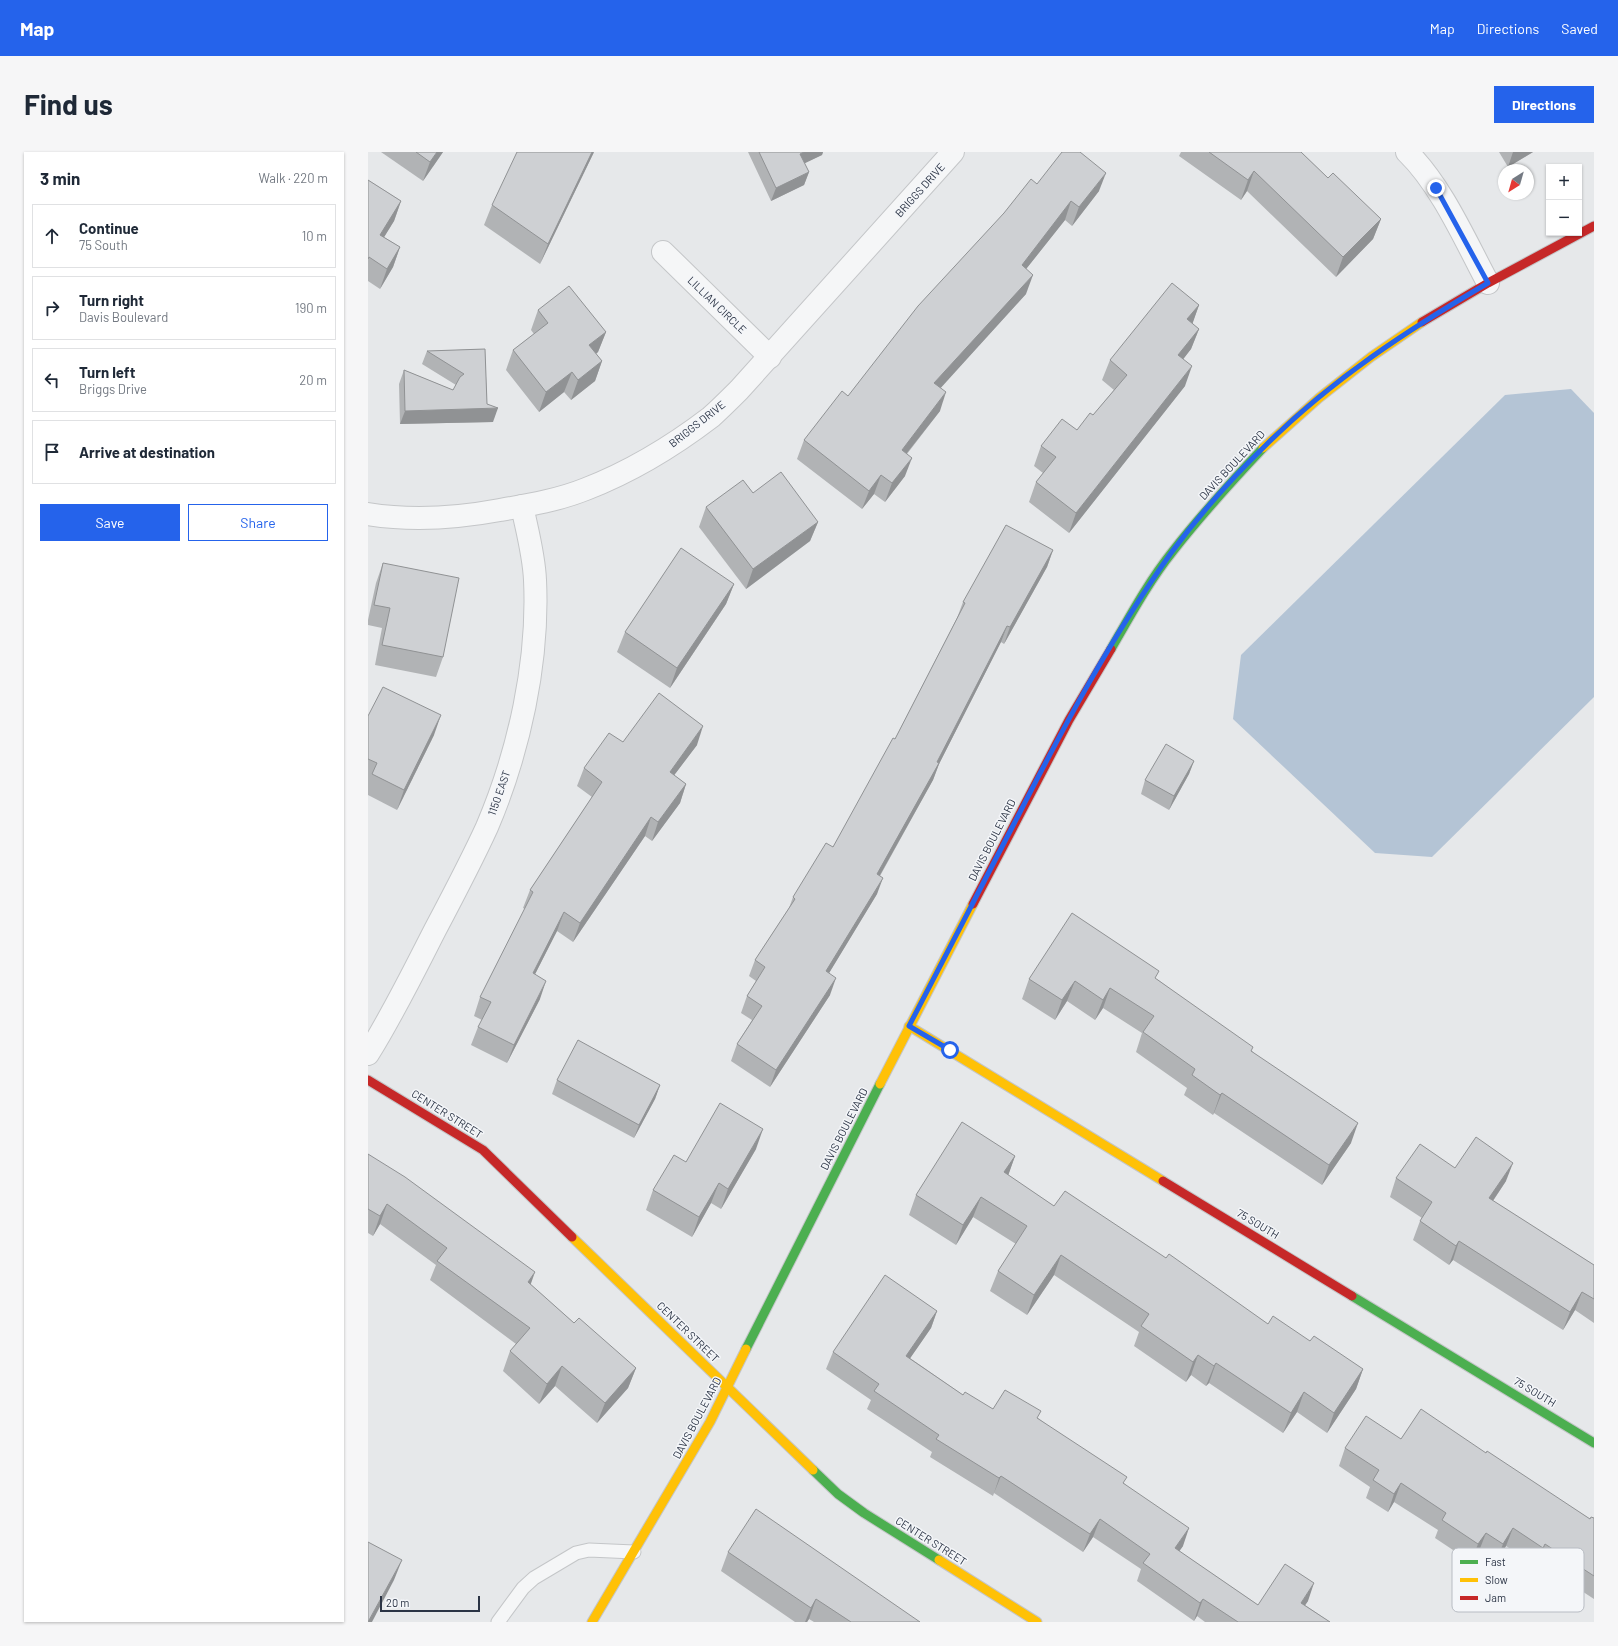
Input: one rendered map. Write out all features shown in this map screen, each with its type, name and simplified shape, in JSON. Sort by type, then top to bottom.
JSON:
[{"type":"street","name":"BRIGGS DRIVE","points":[[368,514],[414,518],[448,517],[484,513],[522,506],[585,490],[651,458],[712,416],[770,357],[953,152]]},
{"type":"street","points":[[1407,152],[1426,173],[1436,188],[1488,283]]},
{"type":"street","name":"DAVIS BOULEVARD","points":[[592,1622],[710,1422],[909,1026],[1069,720],[1136,606],[1172,552],[1217,497],[1267,444],[1319,398],[1371,357],[1425,320],[1488,283],[1594,226]]},
{"type":"street","name":"LILLIAN CIRCLE","points":[[663,252],[770,357]]},
{"type":"street","name":"1150 EAST","points":[[368,1054],[396,1006],[466,870],[487,827],[504,782],[525,697],[532,655],[535,616],[535,579],[531,547],[522,506]]},
{"type":"street","name":"75 SOUTH","points":[[909,1026],[1594,1443]]},
{"type":"street","name":"CENTER STREET","points":[[368,1080],[483,1150],[838,1494],[851,1504],[1037,1622]]},
{"type":"lane","points":[[498,1622],[523,1588],[534,1578],[576,1553],[589,1550],[634,1552]]},
{"type":"water","points":[[1571,389],[1594,413],[1594,697],[1432,857],[1375,853],[1233,719],[1241,655],[1505,395]]},
{"type":"building","points":[[416,152],[437,152],[430,162]]},
{"type":"building","points":[[517,152],[592,152],[548,244],[492,205]]},
{"type":"building","points":[[759,152],[804,152],[800,154],[809,172],[776,188]]},
{"type":"building","points":[[1062,152],[1080,152],[1106,173],[1079,207],[1071,201],[1022,265],[1033,275],[934,383],[946,392],[902,450],[912,458],[892,483],[881,475],[869,491],[804,440],[842,391],[848,396],[918,306],[1004,213],[1031,179],[1037,184]]},
{"type":"building","points":[[1209,152],[1301,152],[1328,178],[1333,173],[1381,219],[1343,257],[1254,171],[1248,180]]},
{"type":"building","points":[[368,180],[401,201],[380,235],[400,247],[387,269],[369,257],[368,259]]},
{"type":"building","points":[[1172,283],[1199,305],[1187,319],[1199,329],[1178,355],[1192,366],[1076,513],[1036,482],[1056,457],[1041,446],[1062,419],[1077,430],[1090,413],[1093,415],[1127,375],[1110,360]]},
{"type":"building","points":[[569,286],[606,332],[589,345],[602,361],[578,380],[572,372],[546,392],[513,350],[548,323],[538,310]]},
{"type":"building","points":[[485,349],[487,404],[498,408],[405,411],[404,370],[453,390],[460,377],[464,374],[427,351]]},
{"type":"building","points":[[781,472],[818,522],[753,569],[706,507],[743,480],[753,493]]},
{"type":"building","points":[[1006,525],[1053,550],[1010,627],[1007,626],[937,762],[939,763],[877,874],[883,878],[826,971],[836,978],[776,1070],[737,1044],[762,1006],[747,996],[765,967],[755,960],[795,899],[793,897],[826,843],[833,847],[893,738],[895,739],[965,603],[963,602]]},
{"type":"building","points":[[681,548],[734,584],[677,668],[625,632]]},
{"type":"building","points":[[383,563],[459,578],[443,657],[382,645],[390,608],[374,605]]},
{"type":"building","points":[[383,687],[441,715],[404,790],[372,774],[377,763],[368,759],[368,716]]},
{"type":"building","points":[[659,693],[703,726],[670,772],[686,784],[658,822],[651,817],[580,923],[564,912],[533,973],[546,981],[514,1045],[478,1027],[491,1002],[480,997],[533,892],[530,890],[602,782],[584,768],[609,733],[623,742]]},
{"type":"building","points":[[1166,744],[1194,761],[1174,796],[1145,780]]},
{"type":"building","points":[[1072,913],[1159,971],[1155,978],[1253,1047],[1251,1051],[1358,1123],[1329,1165],[1222,1093],[1220,1095],[1192,1075],[1195,1069],[1143,1032],[1154,1016],[1110,988],[1103,1000],[1075,981],[1062,1000],[1029,979]]},
{"type":"building","points":[[578,1040],[660,1085],[639,1125],[557,1080]]},
{"type":"building","points":[[720,1103],[763,1129],[728,1189],[719,1183],[699,1217],[653,1190],[674,1155],[686,1162]]},
{"type":"building","points":[[962,1122],[1015,1156],[1004,1172],[1054,1206],[1065,1191],[1166,1258],[1169,1254],[1268,1324],[1273,1316],[1310,1341],[1314,1336],[1363,1369],[1334,1413],[1304,1392],[1291,1413],[1216,1363],[1214,1366],[1198,1355],[1193,1362],[1141,1326],[1149,1314],[1061,1255],[1034,1295],[998,1271],[1027,1226],[981,1197],[963,1225],[916,1195]]},
{"type":"building","points":[[1476,1137],[1513,1163],[1489,1198],[1594,1265],[1594,1299],[1582,1292],[1570,1312],[1459,1241],[1456,1246],[1420,1221],[1432,1202],[1396,1178],[1420,1144],[1455,1168]]},
{"type":"building","points":[[368,1154],[405,1177],[535,1272],[528,1282],[574,1323],[579,1318],[636,1368],[605,1403],[562,1366],[547,1384],[510,1351],[530,1328],[437,1261],[447,1248],[387,1204],[380,1216],[368,1209]]},
{"type":"building","points":[[885,1275],[937,1311],[906,1356],[963,1395],[965,1392],[993,1409],[1005,1390],[1041,1411],[1037,1418],[1127,1477],[1123,1483],[1189,1528],[1175,1548],[1258,1605],[1285,1564],[1314,1583],[1301,1603],[1330,1622],[1238,1622],[1203,1599],[1200,1603],[1143,1563],[1150,1554],[1100,1519],[1090,1534],[1001,1476],[999,1478],[936,1439],[939,1435],[874,1391],[879,1384],[833,1352]]},
{"type":"building","points":[[1421,1409],[1486,1453],[1487,1451],[1590,1519],[1591,1517],[1594,1518],[1594,1576],[1584,1569],[1584,1548],[1551,1548],[1545,1544],[1543,1548],[1513,1528],[1503,1544],[1486,1533],[1478,1544],[1442,1520],[1446,1513],[1401,1483],[1394,1494],[1373,1480],[1379,1470],[1345,1448],[1366,1416],[1401,1439]]},
{"type":"building","points":[[756,1509],[920,1622],[851,1622],[816,1599],[811,1608],[728,1552]]},
{"type":"building","points":[[368,1542],[402,1560],[368,1622]]},
{"type":"traffic: fast","points":[[1111,649],[1140,599],[1164,562],[1206,511],[1263,448]]},
{"type":"traffic: fast","points":[[746,1349],[880,1084]]},
{"type":"traffic: fast","points":[[1352,1296],[1594,1443]]},
{"type":"traffic: fast","points":[[813,1470],[838,1494],[864,1513],[939,1560]]},
{"type":"traffic: slow","points":[[1263,448],[1319,398],[1371,357],[1422,322]]},
{"type":"traffic: slow","points":[[880,1084],[973,904]]},
{"type":"traffic: slow","points":[[909,1026],[1163,1181]]},
{"type":"traffic: slow","points":[[572,1237],[813,1470]]},
{"type":"traffic: slow","points":[[592,1622],[710,1422],[746,1349]]},
{"type":"traffic: slow","points":[[939,1560],[1037,1622]]},
{"type":"traffic: jam","points":[[1422,322],[1488,283],[1594,226]]},
{"type":"traffic: jam","points":[[973,904],[1069,720],[1111,649]]},
{"type":"traffic: jam","points":[[368,1080],[483,1150],[572,1237]]},
{"type":"traffic: jam","points":[[1163,1181],[1352,1296]]},
{"type":"route","points":[[950,1050],[909,1026],[1038,776],[1069,720],[1101,663],[1136,606],[1172,552],[1217,497],[1267,444],[1319,398],[1371,357],[1425,320],[1488,283],[1436,188]]}]
